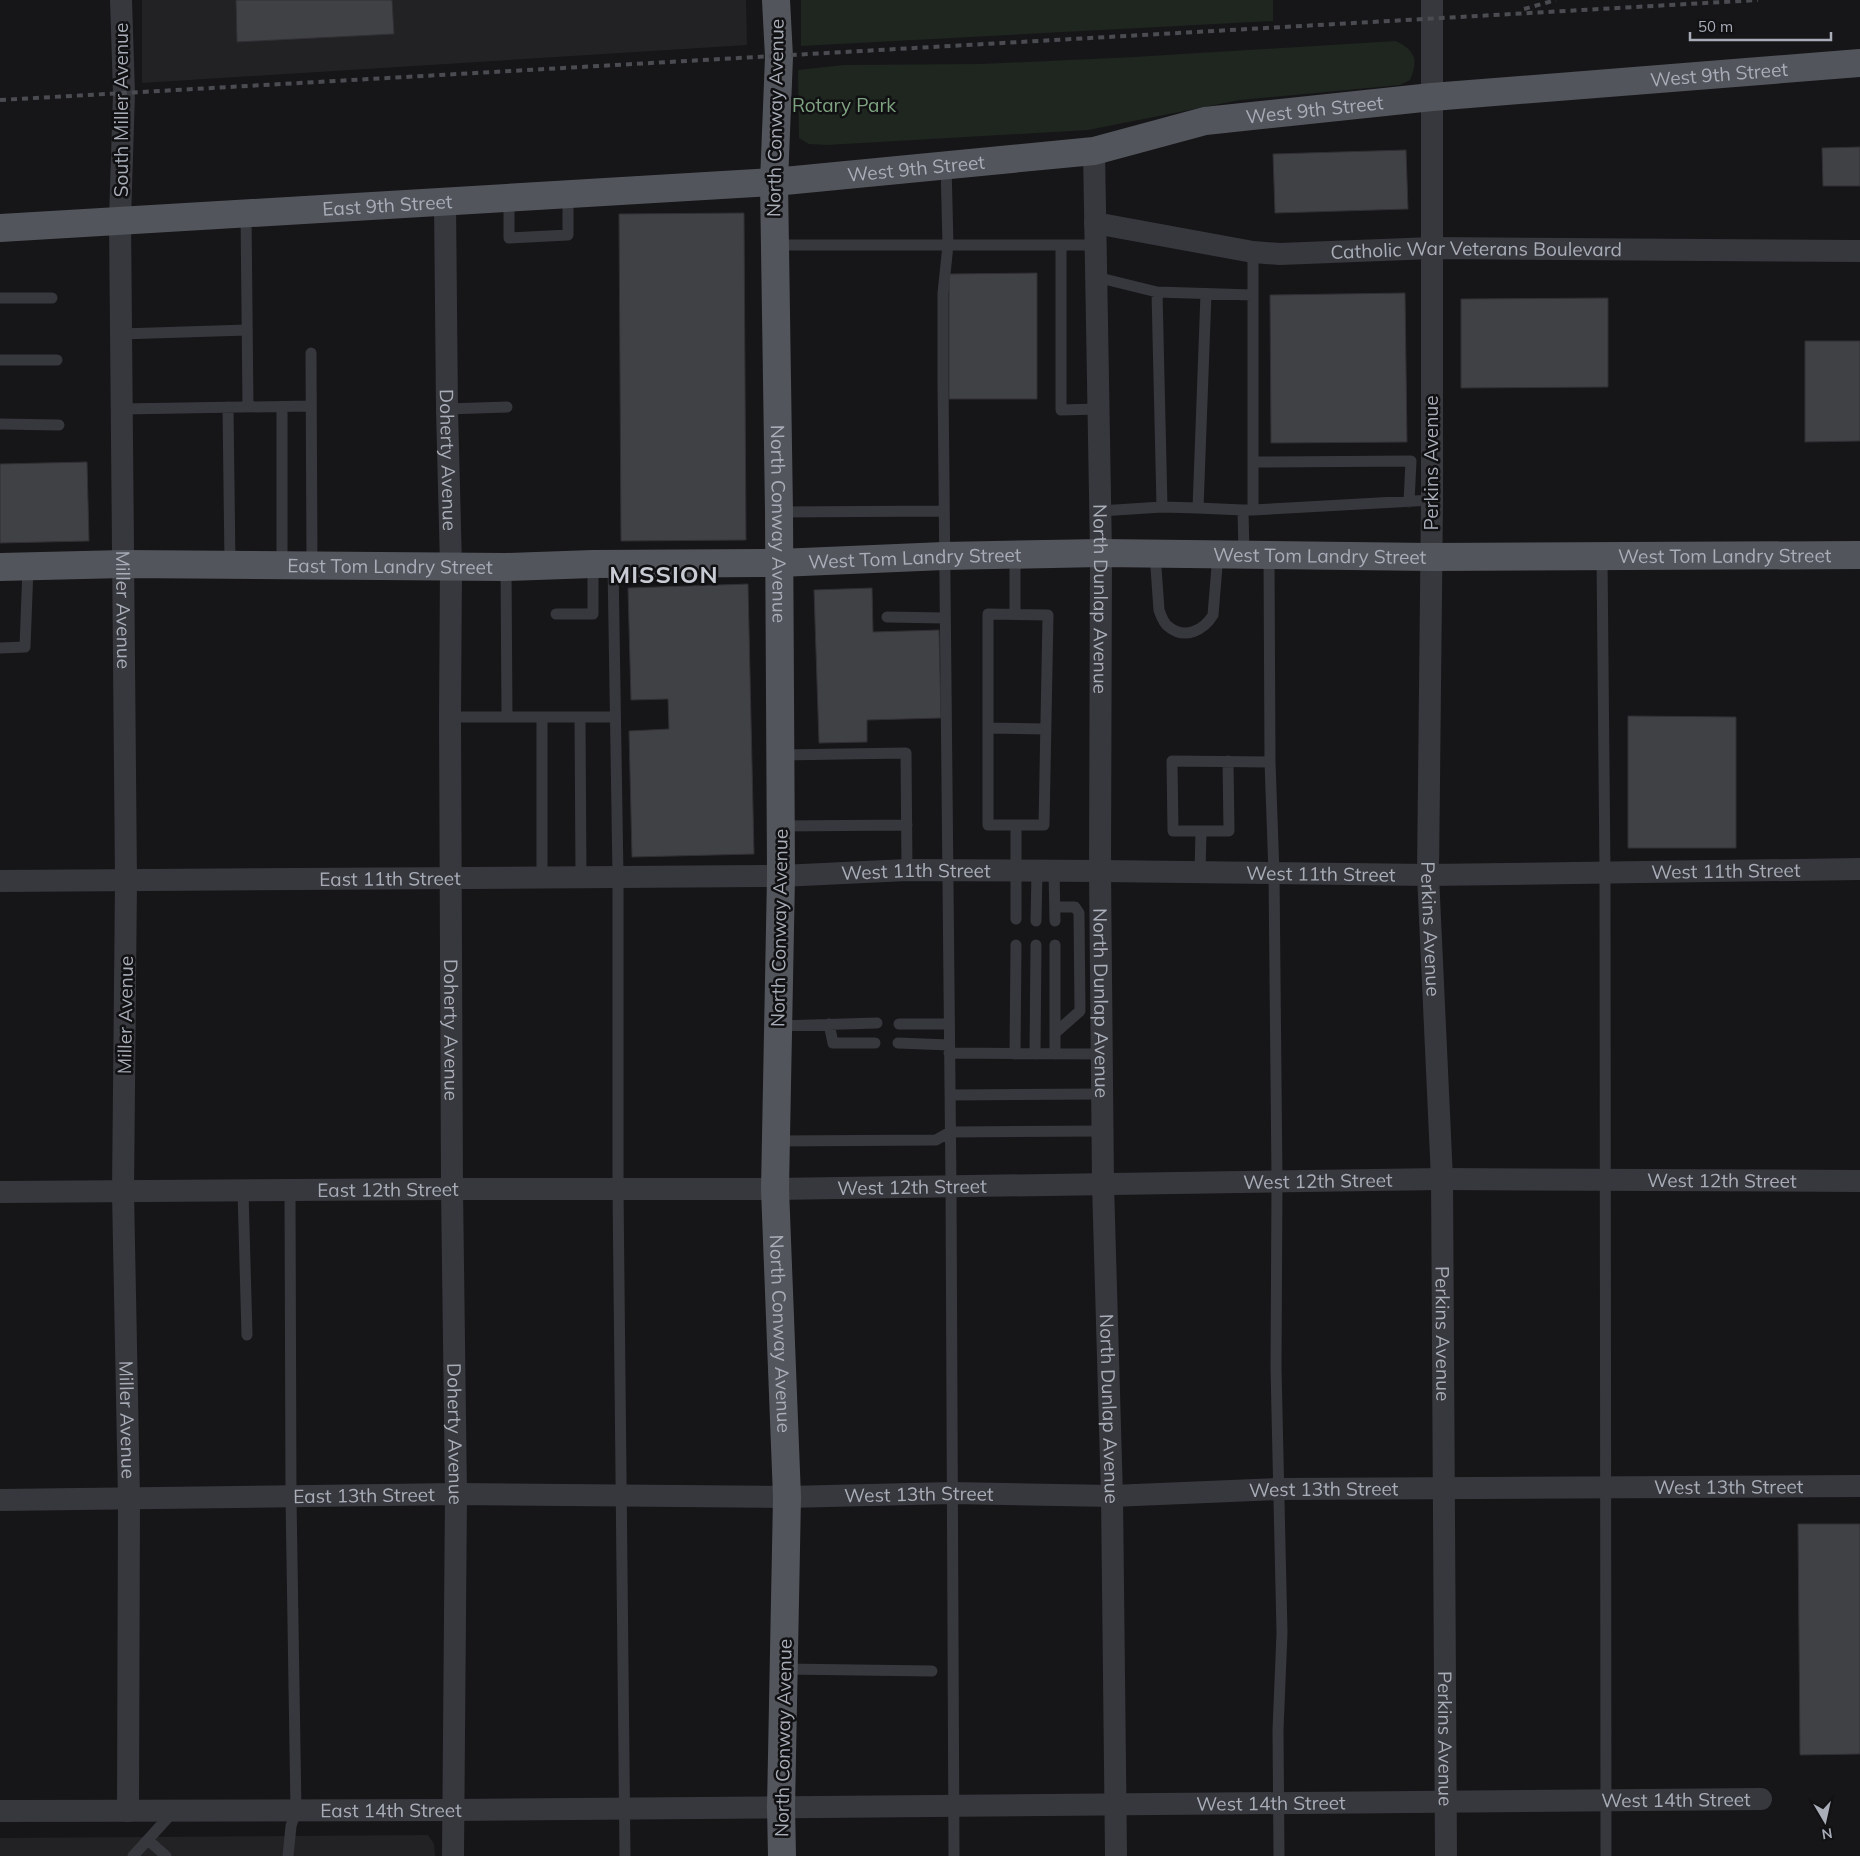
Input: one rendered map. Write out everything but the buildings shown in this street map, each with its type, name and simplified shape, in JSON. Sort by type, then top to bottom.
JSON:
[{"type":"main road","name":"North Conway Avenue","points":[[776,0],[778,57],[774,245],[779,512],[781,876],[775,1189],[787,1497],[781,1807],[782,1856]]},
{"type":"main road","name":"West 9th Street","points":[[774,182],[1094,151],[1205,121],[1432,97],[1860,63]]},
{"type":"main road","name":"East 9th Street","points":[[0,228],[120,219],[774,182]]},
{"type":"main road","name":"West Tom Landry Street","points":[[779,563],[944,556],[1100,553],[1431,557],[1860,555]]},
{"type":"main road","name":"East Tom Landry Street","points":[[0,567],[230,564],[506,567],[603,564],[779,563]]},
{"type":"street","name":"South Miller Avenue","points":[[120,219],[124,93],[121,0]]},
{"type":"street","name":"Perkins Avenue","points":[[1432,0],[1432,500],[1428,875],[1442,1179],[1446,1856]]},
{"type":"street","name":"North Dunlap Avenue","points":[[1094,151],[1100,511],[1102,1131],[1112,1496],[1116,1856]]},
{"type":"street","name":"Doherty Avenue","points":[[445,202],[451,566],[452,1189],[456,1494],[453,1856]]},
{"type":"street","name":"Miller Avenue","points":[[120,219],[126,881],[123,1192],[130,1499],[128,1810]]},
{"type":"street","name":"Catholic War Veterans Boulevard","points":[[1095,223],[1253,252],[1280,254],[1432,248],[1860,251]]},
{"type":"street","name":"West 11th Street","points":[[781,876],[907,870],[1428,875],[1860,869]]},
{"type":"street","name":"East 11th Street","points":[[0,881],[781,876]]},
{"type":"street","name":"West 12th Street","points":[[775,1189],[1442,1179],[1860,1181]]},
{"type":"street","name":"East 12th Street","points":[[0,1192],[775,1189]]},
{"type":"street","name":"West 13th Street","points":[[787,1497],[952,1493],[1112,1496],[1279,1489],[1860,1486]]},
{"type":"street","name":"East 13th Street","points":[[0,1500],[456,1494],[787,1497]]},
{"type":"street","name":"West 14th Street","points":[[781,1807],[1761,1799]]},
{"type":"street","name":"East 14th Street","points":[[0,1811],[296,1811],[781,1807]]},
{"type":"lane","points":[[946,165],[948,245],[943,293],[944,618],[951,1186],[954,1856]]},
{"type":"lane","points":[[509,198],[509,238],[568,235],[568,195]]},
{"type":"lane","points":[[246,213],[248,407]]},
{"type":"lane","points":[[774,245],[1095,245]]},
{"type":"lane","points":[[1061,245],[1061,410],[1098,409]]},
{"type":"lane","points":[[1253,252],[1253,462],[1244,555],[1270,762],[1274,873],[1277,1181],[1276,1368],[1282,1633],[1278,1730],[1279,1856]]},
{"type":"lane","points":[[1096,277],[1157,292],[1252,294]]},
{"type":"lane","points":[[1157,292],[1162,508]]},
{"type":"lane","points":[[1198,508],[1206,294]]},
{"type":"lane","points":[[0,298],[52,298]]},
{"type":"lane","points":[[122,334],[247,330]]},
{"type":"lane","points":[[311,353],[312,565]]},
{"type":"lane","points":[[0,360],[57,360]]},
{"type":"lane","points":[[282,406],[282,565]]},
{"type":"lane","points":[[122,409],[311,406]]},
{"type":"lane","points":[[228,408],[230,564]]},
{"type":"lane","points":[[447,409],[507,408]]},
{"type":"lane","points":[[0,424],[59,425]]},
{"type":"lane","points":[[1253,462],[1410,461],[1409,502]]},
{"type":"lane","points":[[1100,511],[1162,508],[1248,510],[1432,500]]},
{"type":"lane","points":[[779,512],[944,511]]},
{"type":"lane","points":[[1015,554],[1015,614]]},
{"type":"lane","points":[[1155,554],[1159,610],[1162,619],[1168,627],[1185,633],[1195,632],[1209,622],[1244,555]]},
{"type":"lane","points":[[1602,556],[1605,873],[1604,1488],[1606,1856]]},
{"type":"lane","points":[[556,614],[592,614],[603,564]]},
{"type":"lane","points":[[603,564],[615,717],[618,876],[620,1496],[625,1856]]},
{"type":"lane","points":[[0,648],[25,647],[28,567]]},
{"type":"lane","points":[[506,567],[507,717]]},
{"type":"lane","points":[[988,614],[1015,614],[1048,614],[1044,825],[988,825],[988,614]]},
{"type":"lane","points":[[887,617],[944,618]]},
{"type":"lane","points":[[450,717],[615,717]]},
{"type":"lane","points":[[542,717],[542,878]]},
{"type":"lane","points":[[580,717],[581,878]]},
{"type":"lane","points":[[988,728],[1046,729]]},
{"type":"lane","points":[[780,755],[906,753],[907,870]]},
{"type":"lane","points":[[1228,761],[1229,831],[1174,831],[1172,761],[1228,761],[1270,762]]},
{"type":"lane","points":[[781,826],[907,825]]},
{"type":"lane","points":[[1016,825],[1036,871],[1055,907],[1055,921]]},
{"type":"lane","points":[[1200,872],[1201,831]]},
{"type":"lane","points":[[1016,919],[1036,871]]},
{"type":"lane","points":[[1036,871],[1036,921]]},
{"type":"lane","points":[[1055,907],[1075,907],[1079,913],[1080,1001],[1080,1011],[1055,1034]]},
{"type":"lane","points":[[1015,1054],[1016,945]]},
{"type":"lane","points":[[1035,1054],[1036,945]]},
{"type":"lane","points":[[1055,945],[1056,1054]]},
{"type":"lane","points":[[778,1026],[877,1023]]},
{"type":"lane","points":[[828,1024],[833,1043],[875,1043]]},
{"type":"lane","points":[[899,1024],[949,1024]]},
{"type":"lane","points":[[898,1043],[1015,1054],[1102,1054]]},
{"type":"lane","points":[[950,1095],[1102,1094]]},
{"type":"lane","points":[[776,1141],[936,1140],[950,1132],[1102,1131]]},
{"type":"lane","points":[[288,1856],[291,1826],[296,1811],[291,1497],[290,1190]]},
{"type":"lane","points":[[243,1191],[247,1335]]},
{"type":"lane","points":[[784,1669],[932,1671]]},
{"type":"lane","points":[[133,1856],[174,1810]]},
{"type":"lane","points":[[148,1840],[166,1856]]},
{"type":"shaded area","points":[[142,0],[746,0],[747,45],[142,83]]},
{"type":"shaded area","points":[[428,1835],[434,1844],[435,1856],[0,1856],[0,1838]]},
{"type":"green space","points":[[801,0],[1273,0],[1273,21],[801,46]]},
{"type":"green space","name":"Rotary Park","points":[[1396,41],[1411,52],[1415,61],[1410,80],[1400,85],[1240,100],[1088,130],[827,145],[809,144],[799,138],[798,70],[844,65],[981,64],[1134,57]]},
{"type":"railway","points":[[1524,9],[1556,0]]},
{"type":"railway","points":[[0,100],[1758,0]]},
{"type":"district","name":"MISSION","points":[[664,575]]}]
